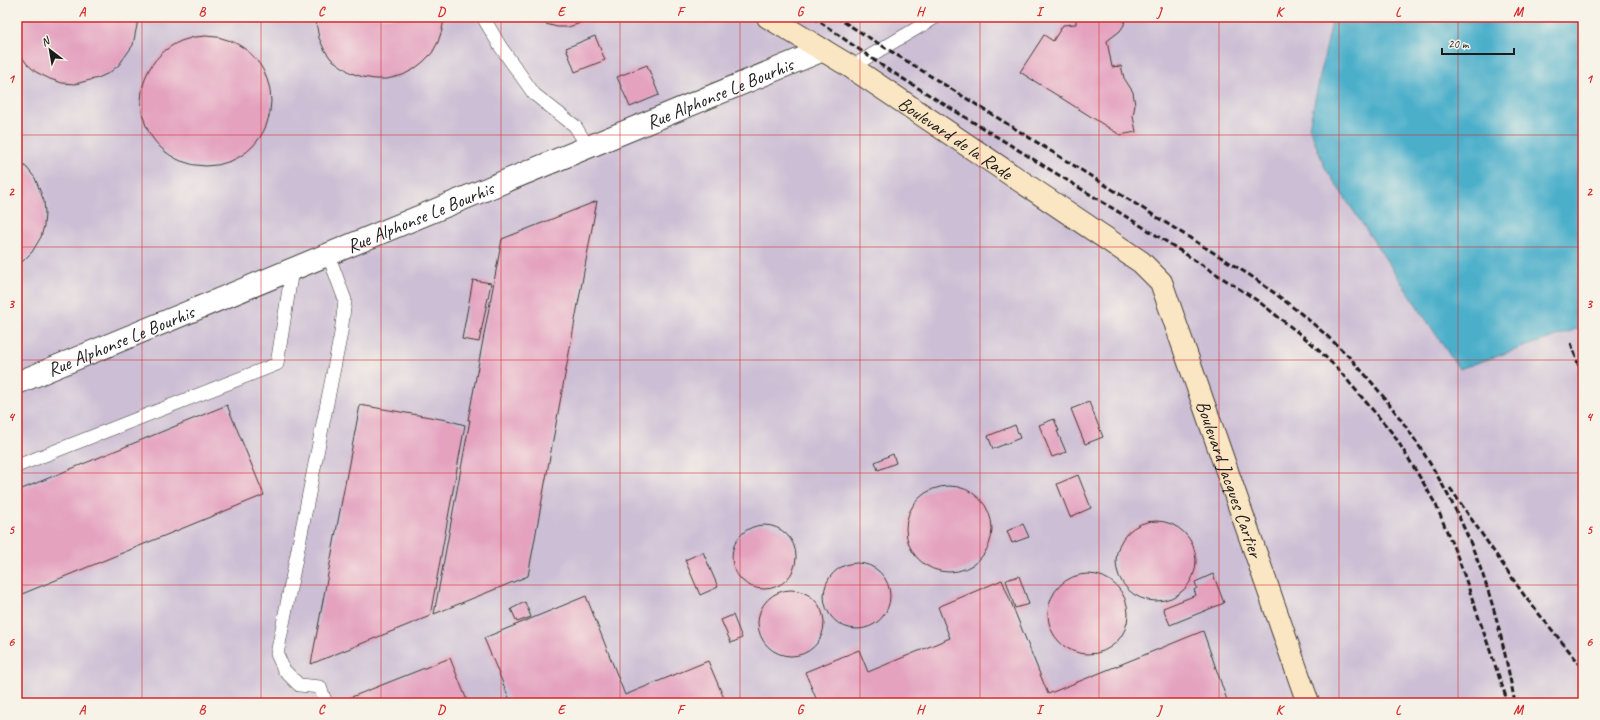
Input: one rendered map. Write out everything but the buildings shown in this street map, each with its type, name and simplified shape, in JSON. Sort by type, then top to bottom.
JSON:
[{"type":"street","name":"Boulevard de la Rade","points":[[768,17],[851,67],[1141,262]]},
{"type":"street","name":"Rue Alphonse Le Bourhis","points":[[17,383],[823,50]]},
{"type":"street","name":"Boulevard Jacques Cartier","points":[[1141,262],[1161,282],[1308,703]]},
{"type":"lane","points":[[483,17],[500,46],[534,94],[575,126],[588,147]]},
{"type":"lane","points":[[851,67],[936,17]]},
{"type":"lane","points":[[326,703],[320,687],[299,685],[284,670],[277,654],[341,333],[345,300],[328,254]]},
{"type":"lane","points":[[17,466],[277,364],[292,270]]},
{"type":"shaded area","points":[[17,17],[1333,17],[1309,128],[1459,369],[1583,327],[1583,703],[17,703]]},
{"type":"water","points":[[1333,17],[1583,17],[1583,327],[1459,369],[1325,168],[1309,127]]},
{"type":"railway","points":[[813,17],[884,67],[1159,237],[1258,301],[1310,342],[1337,368],[1394,435],[1436,505],[1460,563],[1508,703]]},
{"type":"railway","points":[[836,17],[1251,276],[1303,315],[1328,336],[1351,359],[1396,412],[1416,441],[1434,470],[1466,532],[1479,564],[1494,610],[1515,703]]},
{"type":"railway","points":[[1571,343],[1583,378]]},
{"type":"railway","points":[[1450,488],[1526,598],[1583,668]]}]
